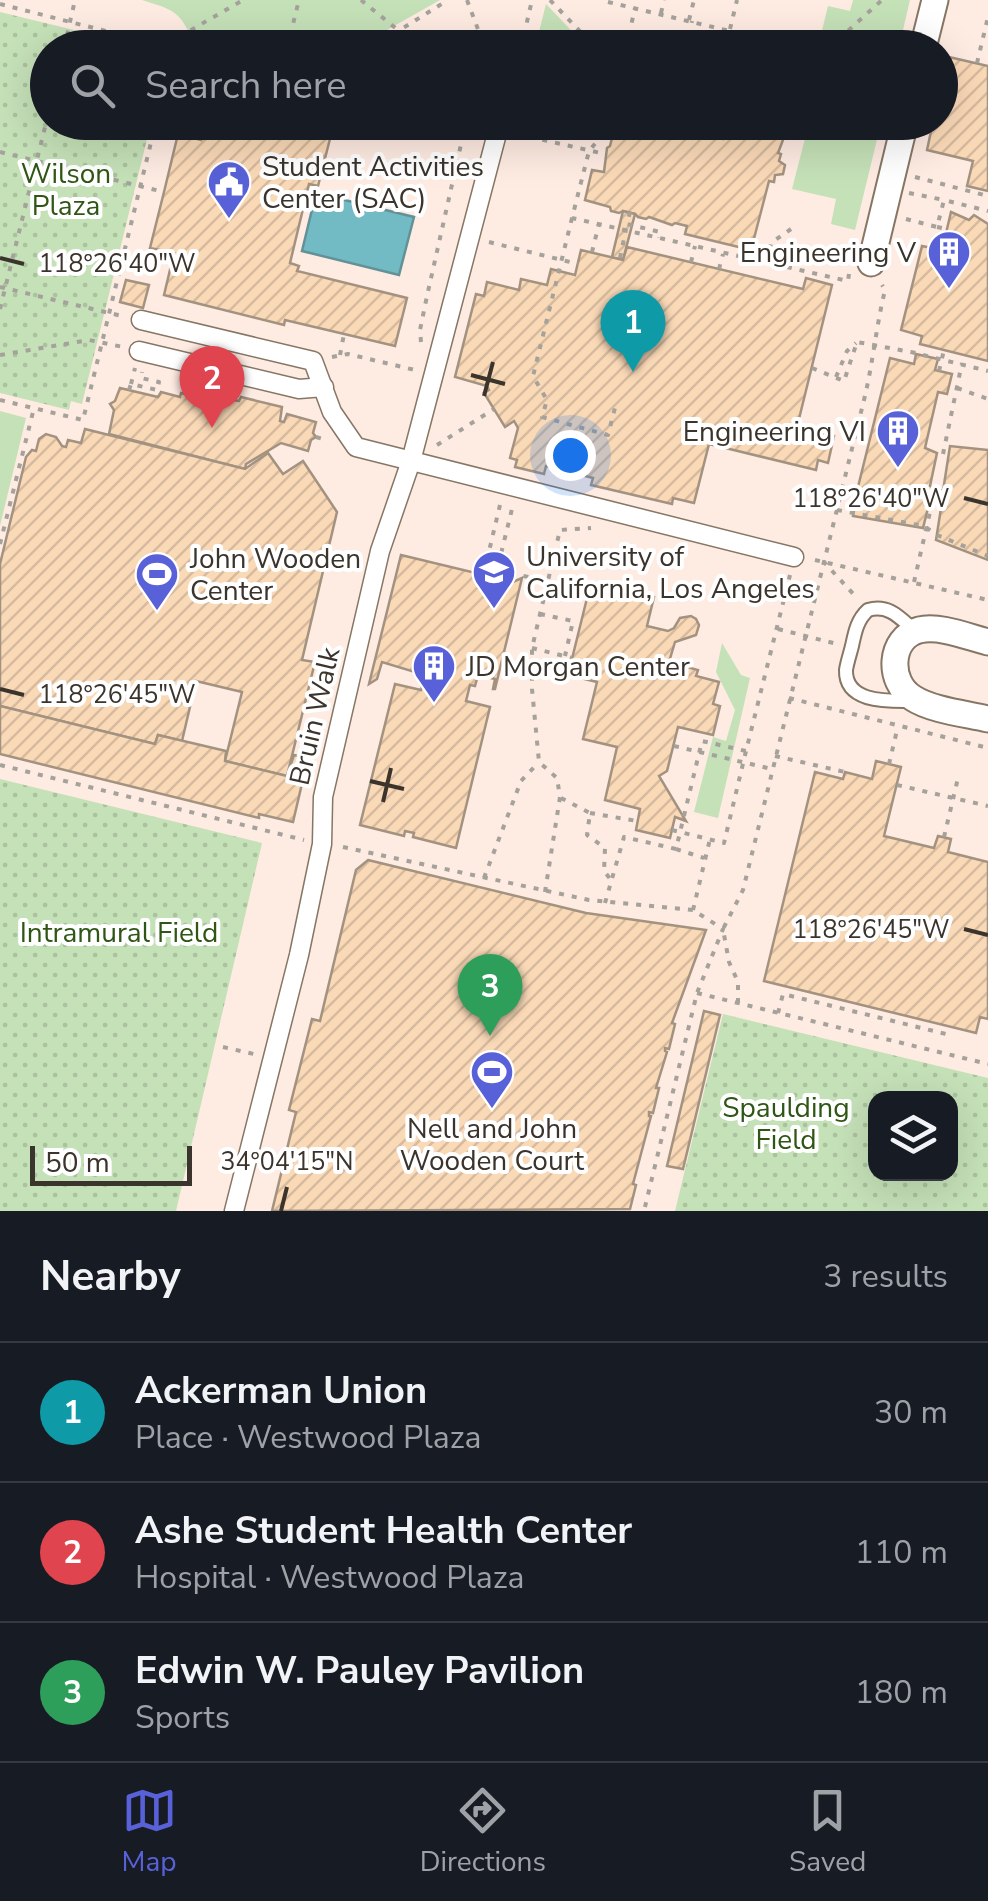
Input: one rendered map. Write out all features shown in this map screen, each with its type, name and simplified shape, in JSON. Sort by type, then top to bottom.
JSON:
[{"type":"street","points":[[928,30],[935,0]]},
{"type":"street","name":"Bruin Walk","points":[[234,1211],[299,954],[322,844],[323,798],[366,608],[380,551],[412,461],[495,140]]},
{"type":"street","points":[[871,262],[901,140]]},
{"type":"street","points":[[141,320],[313,361],[332,412],[356,447],[794,557]]},
{"type":"street","points":[[143,352],[299,389],[324,387]]},
{"type":"street","points":[[988,642],[935,629],[915,631],[898,651],[894,675],[918,702],[988,719]]},
{"type":"lane","points":[[915,631],[892,611],[868,610],[857,625],[846,670],[852,691],[880,700],[918,702]]},
{"type":"path","points":[[68,30],[75,0]]},
{"type":"path","points":[[191,30],[243,0]]},
{"type":"path","points":[[292,30],[299,0]]},
{"type":"path","points":[[361,0],[399,29],[448,0]]},
{"type":"path","points":[[467,0],[479,30]]},
{"type":"path","points":[[526,30],[532,0]]},
{"type":"path","points":[[550,0],[579,30]]},
{"type":"path","points":[[606,0],[730,30],[737,0]]},
{"type":"path","points":[[661,13],[664,0]]},
{"type":"path","points":[[688,30],[694,0]]},
{"type":"path","points":[[850,30],[882,0]]},
{"type":"path","points":[[0,4],[104,30]]},
{"type":"path","points":[[630,30],[636,8]]},
{"type":"path","points":[[977,64],[988,17]]},
{"type":"path","points":[[0,309],[2,287],[41,140]]},
{"type":"path","points":[[0,400],[83,420],[152,140]]},
{"type":"path","points":[[426,296],[462,140]]},
{"type":"path","points":[[598,140],[588,151],[534,376],[547,400],[542,417],[608,434],[616,404]]},
{"type":"path","points":[[875,140],[881,145]]},
{"type":"path","points":[[555,143],[605,154]]},
{"type":"path","points":[[0,152],[164,192]]},
{"type":"path","points":[[910,176],[988,196]]},
{"type":"path","points":[[918,195],[988,211]]},
{"type":"path","points":[[937,227],[944,200]]},
{"type":"path","points":[[620,258],[630,212]]},
{"type":"path","points":[[572,218],[848,281]]},
{"type":"path","points":[[902,218],[948,230]]},
{"type":"path","points":[[592,252],[599,224]]},
{"type":"path","points":[[767,262],[772,243],[791,229]]},
{"type":"path","points":[[504,246],[578,264]]},
{"type":"path","points":[[691,262],[695,246]]},
{"type":"path","points":[[719,268],[723,252]]},
{"type":"path","points":[[2,287],[109,313]]},
{"type":"path","points":[[115,290],[123,292]]},
{"type":"path","points":[[644,1211],[697,994],[743,890],[864,400],[885,290]]},
{"type":"path","points":[[340,355],[344,334]]},
{"type":"path","points":[[0,355],[90,340],[102,342]]},
{"type":"path","points":[[812,368],[844,381],[857,342],[988,371]]},
{"type":"path","points":[[939,371],[944,350]]},
{"type":"path","points":[[133,376],[130,387],[158,390],[159,382],[141,378],[143,352]]},
{"type":"path","points":[[313,361],[348,354],[434,374]]},
{"type":"path","points":[[942,454],[962,364]]},
{"type":"path","points":[[957,388],[988,399]]},
{"type":"path","points":[[0,544],[34,408]]},
{"type":"path","points":[[412,461],[494,409]]},
{"type":"path","points":[[496,574],[512,485]]},
{"type":"path","points":[[512,485],[485,568],[496,574],[548,580]]},
{"type":"path","points":[[914,582],[934,499]]},
{"type":"path","points":[[560,530],[592,528],[601,507]]},
{"type":"path","points":[[837,510],[927,528],[988,556]]},
{"type":"path","points":[[545,892],[560,797],[556,778],[539,762],[532,648],[563,519]]},
{"type":"path","points":[[672,830],[724,843],[794,557],[988,600]]},
{"type":"path","points":[[824,561],[868,610]]},
{"type":"path","points":[[540,614],[573,621],[565,656]]},
{"type":"path","points":[[777,629],[852,648]]},
{"type":"path","points":[[532,648],[572,658]]},
{"type":"path","points":[[789,698],[988,748]]},
{"type":"path","points":[[889,764],[898,726]]},
{"type":"path","points":[[676,849],[702,741],[746,752]]},
{"type":"path","points":[[674,746],[772,770]]},
{"type":"path","points":[[775,756],[844,772]]},
{"type":"path","points":[[484,878],[521,781],[539,762]]},
{"type":"path","points":[[0,765],[296,839]]},
{"type":"path","points":[[944,837],[958,778]]},
{"type":"path","points":[[897,785],[988,806]]},
{"type":"path","points":[[560,797],[590,813],[638,821]]},
{"type":"path","points":[[590,813],[587,836],[604,848],[604,871],[611,880]]},
{"type":"path","points":[[606,903],[624,837],[706,858]]},
{"type":"path","points":[[694,910],[710,840]]},
{"type":"path","points":[[358,850],[606,903],[694,910],[723,930],[729,962],[738,982],[738,1003]]},
{"type":"path","points":[[697,994],[988,1064]]},
{"type":"path","points":[[778,1013],[783,994],[950,1035]]},
{"type":"path","points":[[223,1046],[273,1058]]},
{"type":"shaded area","name":"University of California, Los Angeles","points":[[0,0],[988,0],[988,1211],[0,1211]]},
{"type":"green space","points":[[142,0],[440,0],[387,30],[187,30],[175,14]]},
{"type":"green space","points":[[853,0],[910,0],[903,30],[822,30],[828,6],[850,11]]},
{"type":"green space","points":[[546,4],[571,30],[540,30]]},
{"type":"green space","name":"Wilson Plaza","points":[[0,12],[74,30],[30,30],[30,140],[147,140],[82,404],[71,401],[69,410],[0,393]]},
{"type":"green space","points":[[805,140],[877,140],[855,230],[831,224],[836,199],[792,189]]},
{"type":"green space","points":[[0,411],[26,418],[0,526]]},
{"type":"green space","points":[[722,643],[741,675],[750,678],[718,818],[694,812],[713,737],[726,741],[735,710],[716,672]]},
{"type":"green space","name":"Intramural Field","points":[[0,779],[262,843],[176,1211],[0,1211]]},
{"type":"green space","name":"Spaulding Field","points":[[723,1014],[988,1078],[988,1211],[675,1211]]},
{"type":"water","points":[[316,193],[414,217],[399,275],[302,251]]},
{"type":"building","points":[[958,59],[988,66],[988,191],[967,186],[973,161],[927,150],[929,140],[958,140]]},
{"type":"building","name":"Student Activities Center (SAC)","points":[[177,140],[330,140],[318,186],[309,184],[290,263],[299,266],[297,271],[407,298],[395,346],[285,320],[284,325],[164,295],[174,253],[150,248]]},
{"type":"building","points":[[612,140],[783,140],[778,153],[779,161],[785,165],[783,174],[775,175],[774,182],[769,181],[751,250],[685,234],[687,226],[611,211],[610,207],[585,200],[592,170],[604,172]]},
{"type":"building","points":[[623,211],[635,214],[623,260],[612,257]]},
{"type":"building","name":"Engineering V","points":[[951,212],[969,220],[974,215],[988,224],[988,361],[920,344],[922,336],[901,330],[922,246],[942,250]]},
{"type":"building","points":[[627,247],[803,289],[806,278],[832,285],[797,427],[834,436],[828,463],[818,460],[816,470],[709,444],[694,503],[673,498],[672,504],[591,485],[593,478],[546,466],[544,474],[515,467],[517,460],[510,458],[518,428],[514,421],[505,427],[484,393],[489,390],[487,386],[455,377],[476,294],[484,296],[487,282],[519,290],[521,279],[547,285],[551,269],[575,275],[581,250],[623,260]]},
{"type":"building","points":[[126,280],[149,285],[143,308],[120,302]]},
{"type":"building","name":"Engineering VI","points":[[916,354],[938,359],[935,370],[952,374],[947,394],[938,392],[925,448],[937,453],[930,486],[943,491],[950,446],[988,450],[988,560],[936,540],[942,502],[927,497],[923,528],[853,516],[890,358],[914,364]]},
{"type":"building","points":[[120,388],[158,397],[161,392],[180,397],[181,393],[218,402],[219,397],[239,401],[241,397],[282,407],[280,421],[284,422],[287,414],[316,422],[316,437],[308,451],[281,443],[246,464],[245,469],[109,434],[114,410],[110,404]]},
{"type":"building","name":"John Wooden Center","points":[[85,429],[245,469],[268,453],[283,474],[303,461],[337,512],[302,660],[315,662],[287,776],[225,761],[242,692],[196,681],[182,741],[158,735],[155,744],[0,706],[0,564],[26,457],[36,451],[39,439],[46,434],[66,447],[68,440],[81,443]]},
{"type":"building","name":"JD Morgan Center","points":[[401,555],[513,582],[522,578],[495,689],[495,679],[478,675],[475,686],[470,685],[466,701],[490,707],[456,848],[413,837],[414,833],[405,831],[404,836],[360,825],[395,684],[421,690],[425,675],[382,662],[377,679],[369,684]]},
{"type":"building","points":[[591,582],[654,597],[647,626],[668,631],[680,618],[696,619],[696,635],[675,642],[669,662],[698,670],[696,676],[719,682],[713,704],[720,706],[713,735],[678,727],[667,771],[659,776],[686,821],[675,817],[670,838],[636,830],[640,809],[605,800],[617,747],[583,739],[597,682],[568,675]]},
{"type":"building","points":[[0,706],[155,744],[158,735],[226,751],[225,761],[287,776],[294,755],[308,758],[293,822],[259,814],[259,818],[0,754]]},
{"type":"building","points":[[876,761],[901,767],[884,836],[934,848],[938,836],[951,839],[948,852],[988,862],[988,1019],[980,1017],[976,1033],[764,981],[815,772],[843,779],[845,772],[872,779]]},
{"type":"building","points":[[368,860],[586,913],[706,930],[672,1023],[675,1024],[669,1049],[665,1048],[630,1209],[272,1211],[296,1112],[289,1110],[312,1019],[320,1021],[356,870]]},
{"type":"building","points":[[704,1011],[720,1015],[683,1169],[667,1166]]},
{"type":"place","name":"Student Activities Center (SAC)","points":[[229,220]]},
{"type":"place","name":"Engineering V","points":[[949,290]]},
{"type":"place","name":"Ackerman Union","points":[[633,372]]},
{"type":"place","name":"Ashe Student Health Center","points":[[212,428]]},
{"type":"place","name":"Engineering VI","points":[[898,469]]},
{"type":"place","name":"University of California, Los Angeles","points":[[494,610]]},
{"type":"place","name":"John Wooden Center","points":[[157,612]]},
{"type":"place","name":"JD Morgan Center","points":[[434,704]]},
{"type":"place","name":"Edwin W. Pauley Pavilion","points":[[490,1036]]},
{"type":"place","name":"Nell and John Wooden Court","points":[[492,1110]]}]
